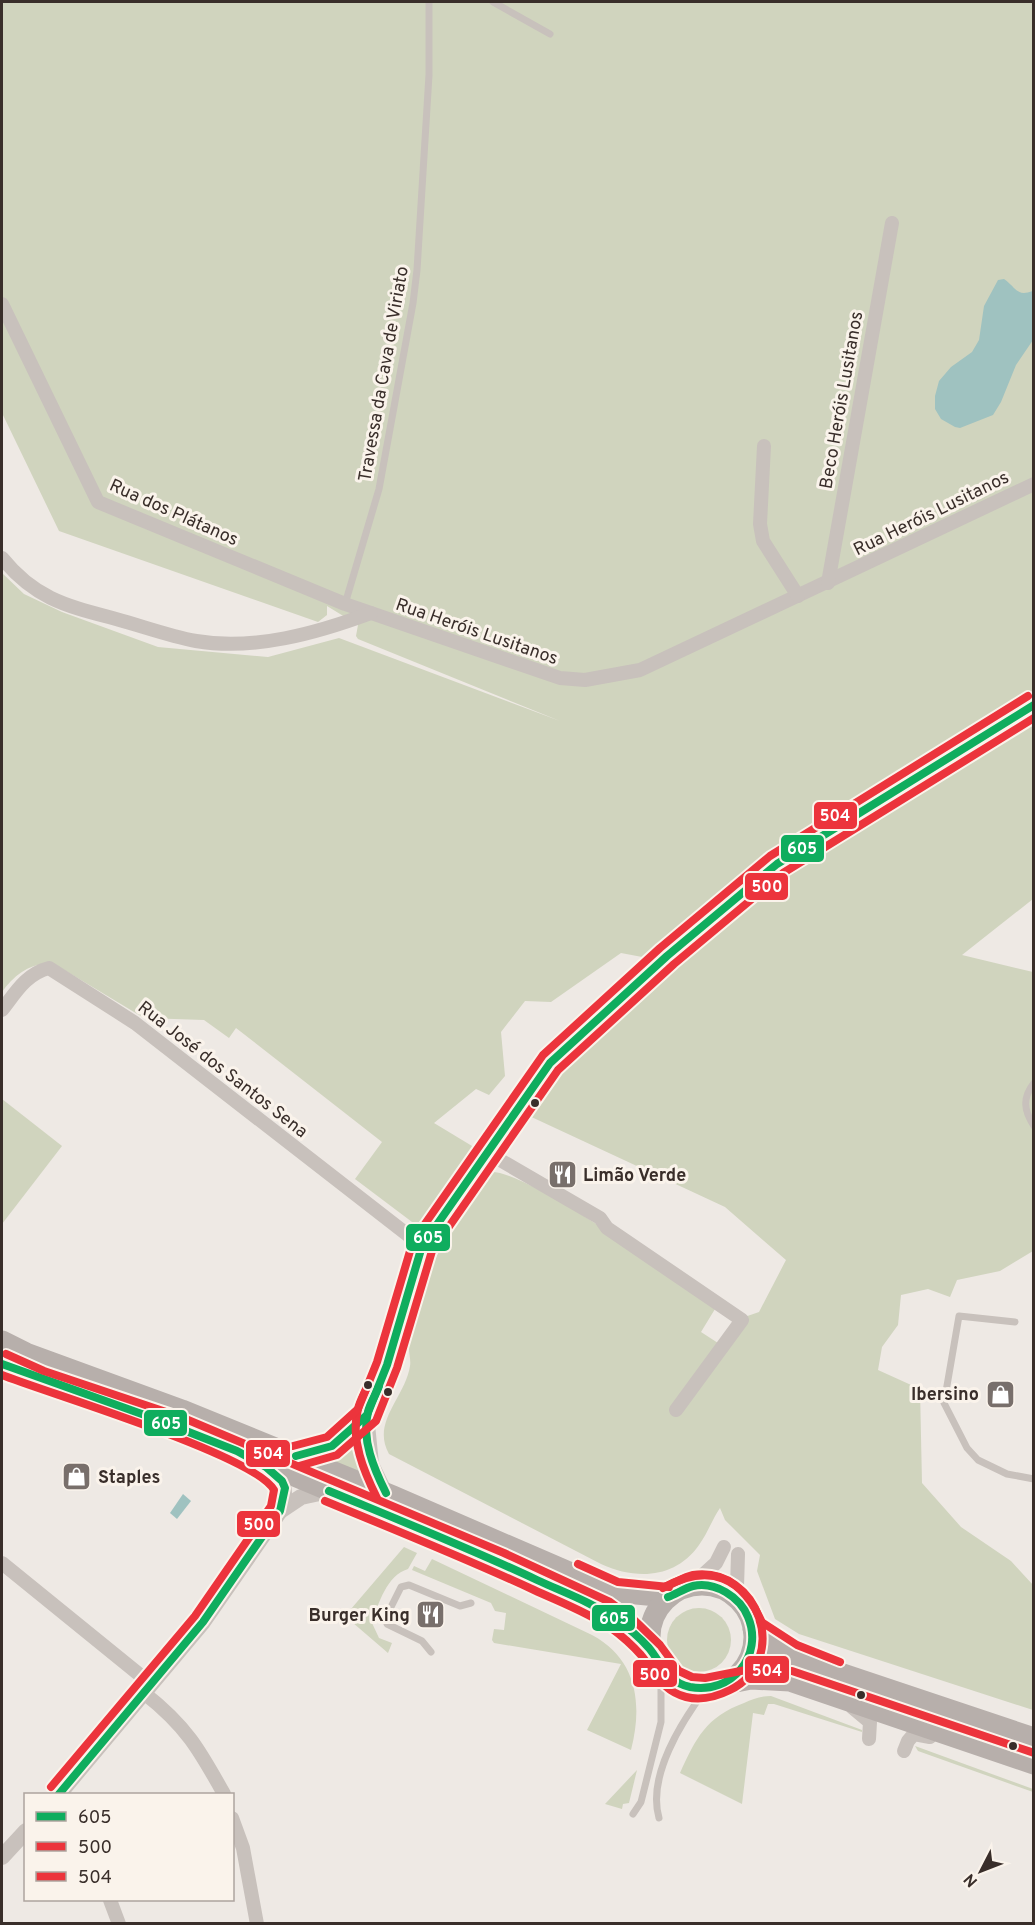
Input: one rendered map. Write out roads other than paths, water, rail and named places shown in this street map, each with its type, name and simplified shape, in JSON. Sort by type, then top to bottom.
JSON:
[{"type":"main road","points":[[2,1341],[26,1353],[182,1410],[296,1456],[615,1592],[668,1597]]},
{"type":"main road","points":[[2,1364],[40,1381],[177,1427],[500,1562],[604,1611],[626,1626],[673,1680],[689,1687],[714,1687],[751,1679],[776,1678],[1034,1764]]},
{"type":"main road","points":[[657,1661],[650,1638],[652,1623],[658,1609],[668,1597],[692,1585],[719,1588],[742,1604],[753,1629],[753,1646],[747,1662],[737,1675],[714,1687]]},
{"type":"main road","points":[[753,1629],[776,1648],[798,1659],[1034,1738]]},
{"type":"street","name":"Beco Heróis Lusitanos","points":[[828,583],[892,223]]},
{"type":"street","name":"Rua dos Plátanos","points":[[2,304],[98,502],[371,613]]},
{"type":"street","points":[[764,446],[760,524],[763,542],[798,596]]},
{"type":"street","name":"Rua Heróis Lusitanos","points":[[2,558],[17,577],[37,592],[60,604],[197,641],[240,643],[273,639],[322,630],[371,613],[561,678],[585,680],[640,670],[1034,484]]},
{"type":"street","points":[[386,1493],[372,1464],[367,1415],[393,1346],[422,1246],[550,1063],[729,903],[777,864],[1034,705]]},
{"type":"street","name":"Rua José dos Santos Sena","points":[[2,1010],[25,979],[37,971],[49,968],[135,1023],[422,1246]]},
{"type":"street","points":[[488,1153],[600,1218],[607,1228],[742,1320],[676,1410]]},
{"type":"street","points":[[296,1456],[332,1446],[367,1415]]},
{"type":"street","points":[[60,1793],[203,1622],[280,1511],[285,1500],[283,1482],[266,1464]]},
{"type":"street","points":[[280,1511],[300,1497],[329,1491]]},
{"type":"street","points":[[692,1585],[716,1563],[724,1547]]},
{"type":"street","points":[[738,1554],[737,1587],[742,1604]]},
{"type":"street","points":[[2,1563],[148,1689],[197,1744],[223,1793]]},
{"type":"street","points":[[838,1697],[867,1719],[871,1726],[869,1739]]},
{"type":"street","points":[[904,1751],[910,1736],[919,1733],[969,1751],[988,1748]]},
{"type":"street","points":[[234,1823],[243,1848],[257,1923]]},
{"type":"street","points":[[2,1857],[24,1834]]},
{"type":"street","points":[[111,1901],[119,1923]]},
{"type":"lane","name":"Travessa da Cava de Viriato","points":[[345,604],[379,489],[413,303],[429,75],[429,2]]},
{"type":"lane","points":[[493,2],[550,34]]},
{"type":"lane","points":[[1034,1083],[1025,1098],[1027,1115],[1034,1126]]},
{"type":"lane","points":[[1015,1322],[958,1316],[944,1403],[967,1448],[978,1460],[1007,1474],[1034,1479]]},
{"type":"lane","points":[[431,1652],[422,1641],[387,1624],[386,1617],[401,1587],[409,1585],[460,1606],[471,1603]]},
{"type":"lane","points":[[633,1814],[641,1802],[661,1722],[657,1661]]},
{"type":"lane","points":[[659,1818],[656,1809],[659,1786],[673,1738],[714,1687]]},
{"type":"water","points":[[1004,279],[1017,291],[1027,293],[1033,291],[1033,340],[1016,365],[1001,402],[993,415],[960,428],[955,427],[941,419],[935,409],[935,396],[939,381],[951,367],[972,352],[979,340],[984,306],[998,280]]},
{"type":"water","points":[[183,1494],[191,1501],[177,1519],[170,1513]]},
{"type":"place","name":"Limão Verde","points":[[562,1175]]},
{"type":"place","name":"Ibersino","points":[[1000,1394]]},
{"type":"place","name":"Staples","points":[[77,1477]]},
{"type":"place","name":"Burger King","points":[[431,1615]]}]
